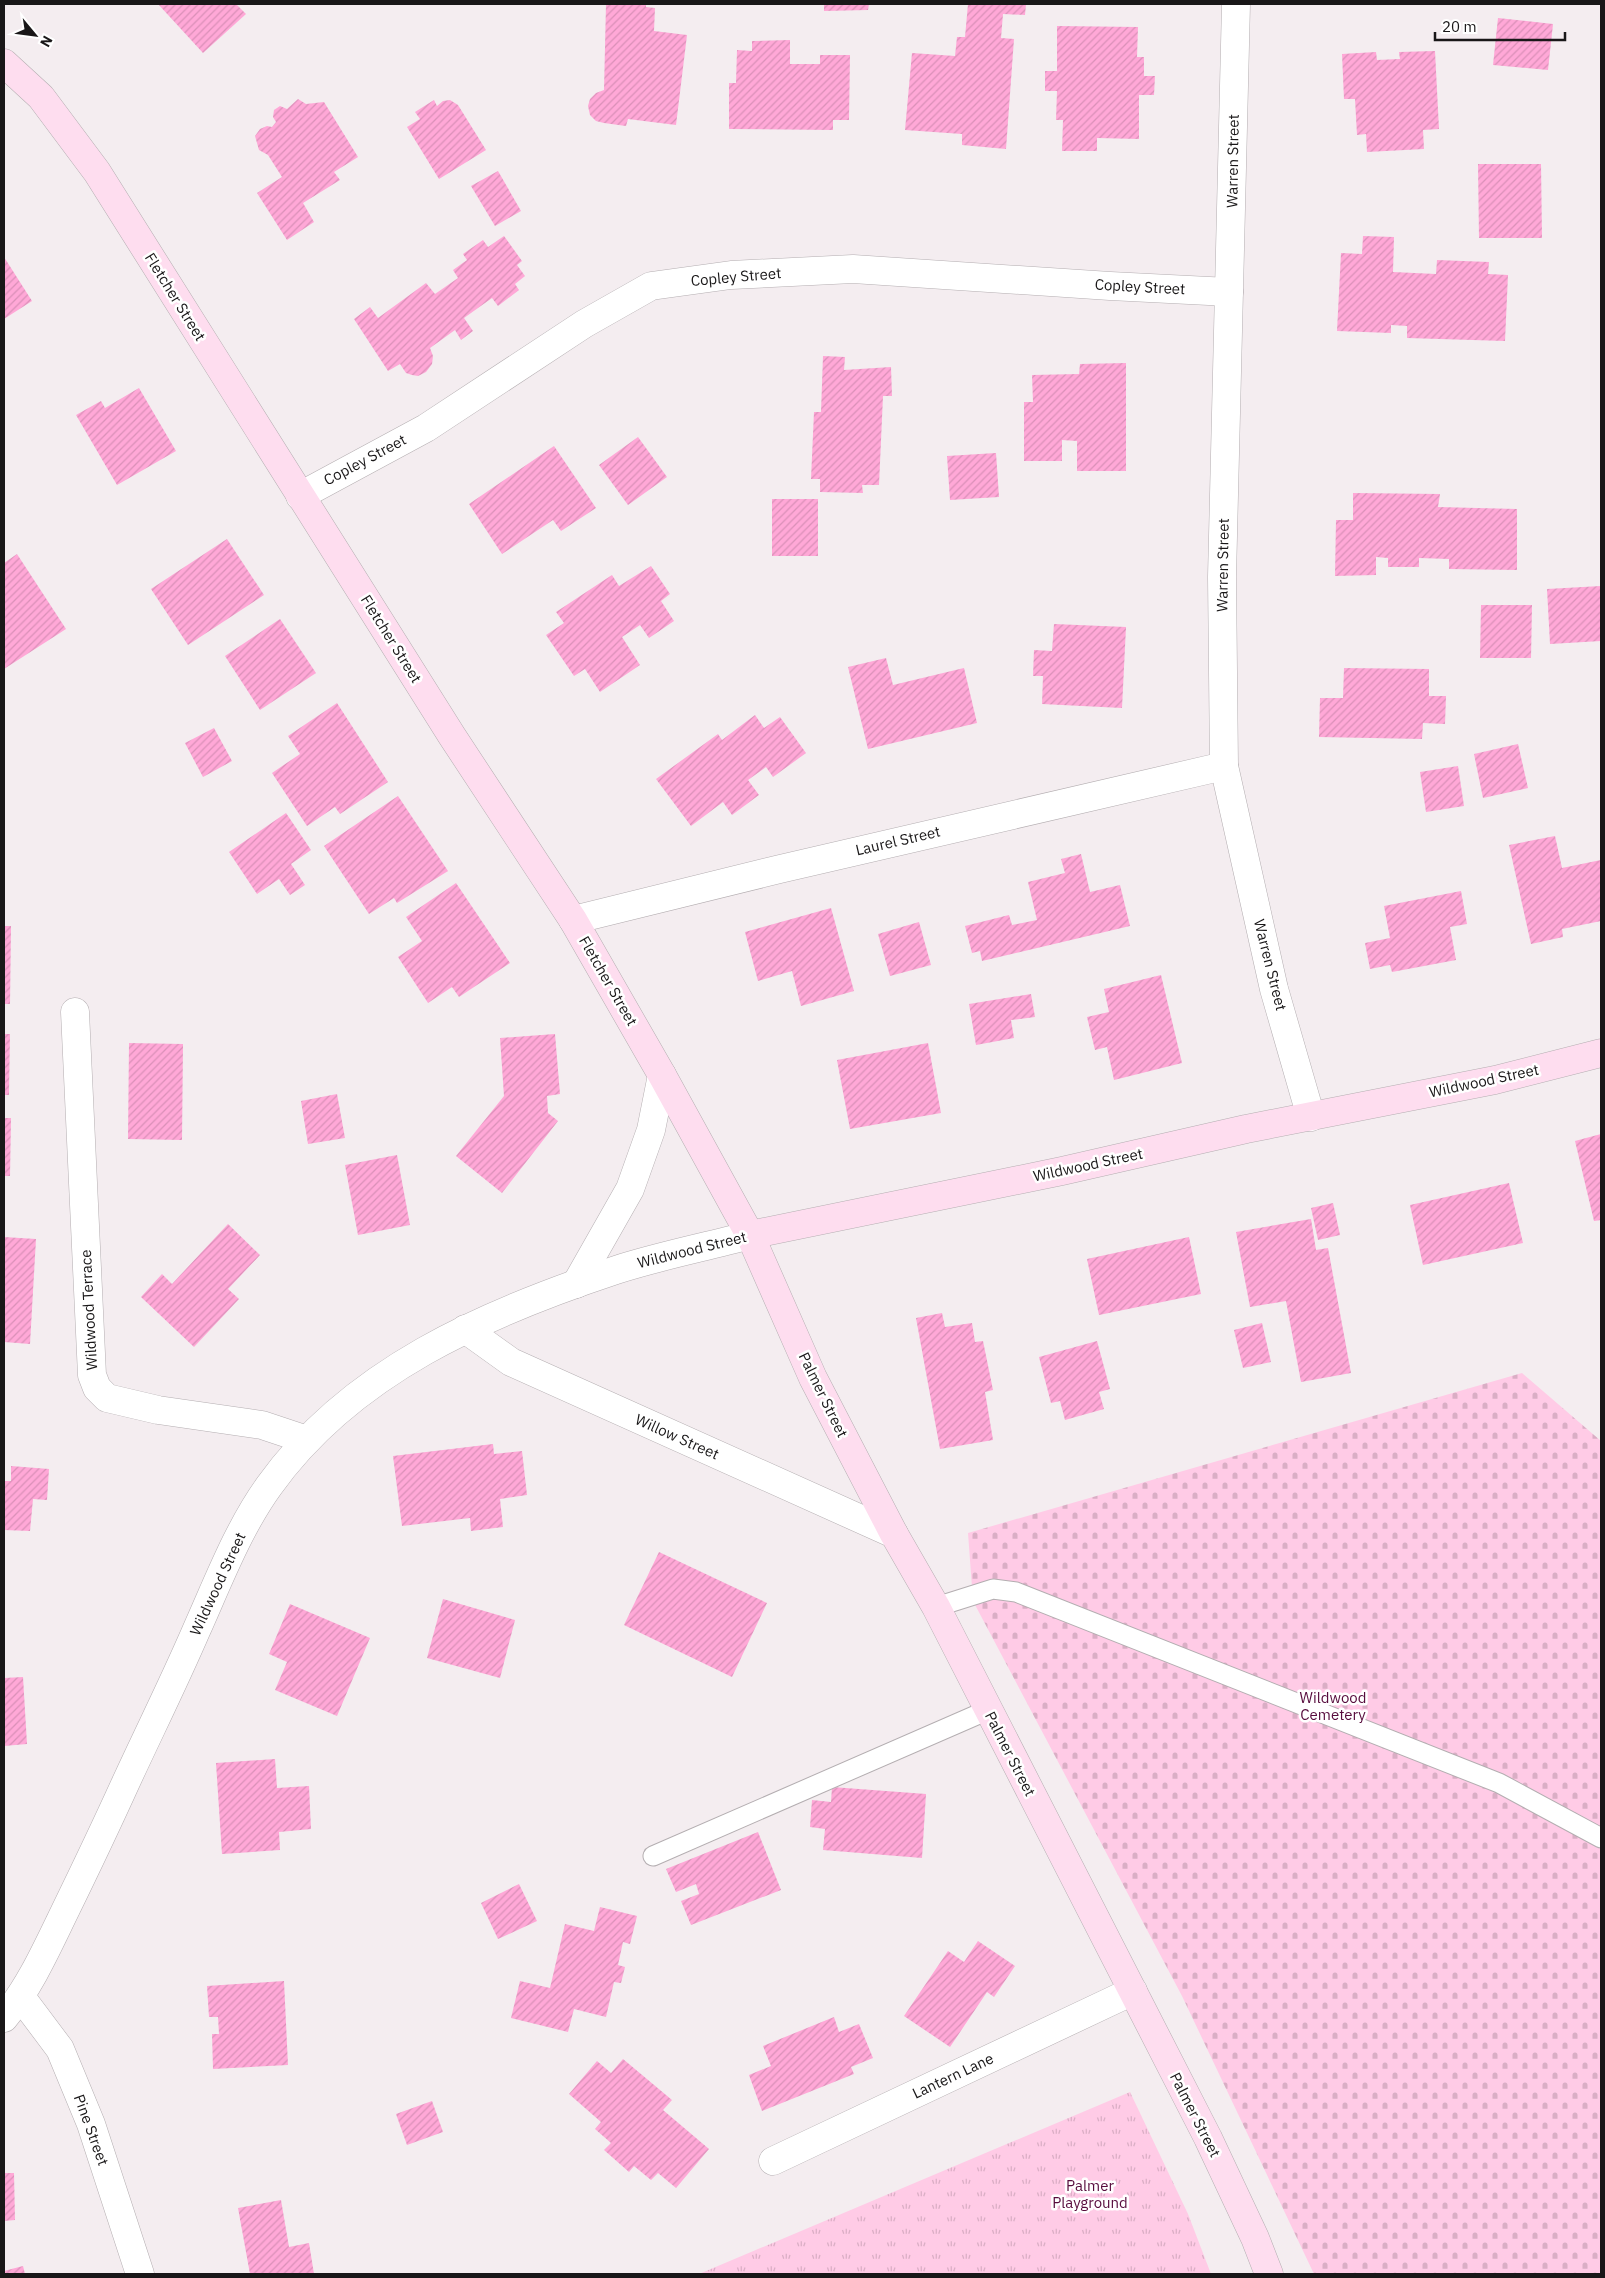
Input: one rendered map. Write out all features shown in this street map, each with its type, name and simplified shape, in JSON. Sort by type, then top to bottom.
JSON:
[{"type":"street","name":"Warren Street","points":[[1236,4],[1222,577],[1224,766],[1274,989],[1311,1116]]},
{"type":"street","name":"Fletcher Street","points":[[4,63],[42,97],[97,172],[452,736],[573,920],[662,1075],[750,1235]]},
{"type":"street","name":"Copley Street","points":[[300,496],[426,428],[584,324],[651,286],[731,275],[853,269],[1229,292]]},
{"type":"street","name":"Laurel Street","points":[[573,920],[780,868],[1224,766]]},
{"type":"street","name":"Wildwood Terrace","points":[[76,1012],[94,1385],[107,1398],[128,1404],[192,1416],[262,1425],[307,1440]]},
{"type":"street","name":"Wildwood Street","points":[[12,2008],[37,1970],[84,1874],[221,1574],[247,1523],[268,1488],[307,1440],[326,1421],[382,1378],[465,1329],[528,1300],[618,1269],[750,1235],[1311,1116],[1495,1080],[1601,1053]]},
{"type":"street","points":[[576,1284],[630,1189],[651,1130],[662,1075]]},
{"type":"street","name":"Palmer Street","points":[[750,1235],[813,1378],[894,1534],[936,1607],[1208,2138],[1255,2238],[1269,2274]]},
{"type":"street","name":"Willow Street","points":[[465,1329],[511,1362],[894,1534]]},
{"type":"street","name":"Lantern Lane","points":[[773,2161],[1133,1991]]},
{"type":"street","name":"Pine Street","points":[[12,2008],[60,2049],[91,2124],[140,2274]]},
{"type":"lane","points":[[936,1607],[993,1589],[1016,1592],[1499,1783],[1601,1838]]},
{"type":"lane","points":[[653,1856],[988,1710]]},
{"type":"green space","name":"Wildwood Cemetery","points":[[1522,1373],[1601,1441],[1601,2274],[1314,2274],[1182,1996],[973,1601],[968,1533]]},
{"type":"green space","name":"Palmer Playground","points":[[1130,2092],[1188,2214],[1211,2274],[699,2274]]},
{"type":"building","points":[[158,4],[236,4],[246,14],[203,53]]},
{"type":"building","points":[[606,4],[646,4],[646,7],[655,8],[654,31],[687,35],[676,125],[628,119],[626,126],[596,121],[590,115],[588,106],[590,99],[596,93],[604,90]]},
{"type":"building","points":[[824,4],[869,4],[868,10],[824,11]]},
{"type":"building","points":[[968,4],[1026,4],[1025,15],[1003,14],[1001,38],[1014,39],[1006,149],[962,145],[962,134],[905,130],[912,53],[955,56],[957,37],[965,37]]},
{"type":"building","points":[[1498,18],[1553,24],[1548,70],[1493,65]]},
{"type":"building","points":[[1057,26],[1138,27],[1137,57],[1144,57],[1144,76],[1155,76],[1154,95],[1139,95],[1139,139],[1097,138],[1097,151],[1062,151],[1063,120],[1056,120],[1057,91],[1045,91],[1045,71],[1057,71]]},
{"type":"building","points":[[790,40],[790,64],[820,64],[820,55],[850,55],[849,120],[833,120],[833,130],[729,129],[729,83],[736,83],[737,50],[752,51],[752,41]]},
{"type":"building","points":[[1435,51],[1439,129],[1423,130],[1424,149],[1367,152],[1366,134],[1357,135],[1355,99],[1344,99],[1342,54],[1376,52],[1377,60],[1400,59],[1399,52]]},
{"type":"building","points":[[298,99],[306,104],[324,102],[358,157],[334,172],[340,180],[303,203],[314,222],[287,240],[257,193],[282,177],[268,155],[259,150],[255,136],[260,129],[267,126],[272,127],[276,122],[273,117],[274,110],[280,106],[287,109]]},
{"type":"building","points":[[434,100],[437,106],[443,101],[450,100],[458,105],[486,150],[439,179],[407,127],[420,119],[415,112]]},
{"type":"building","points":[[1478,164],[1541,164],[1542,238],[1479,238]]},
{"type":"building","points":[[498,171],[521,211],[495,226],[471,186]]},
{"type":"building","points":[[504,236],[522,261],[517,265],[525,276],[515,284],[519,290],[498,306],[492,298],[464,318],[473,331],[461,340],[455,330],[430,348],[433,356],[432,364],[426,372],[418,376],[412,375],[406,373],[400,364],[388,371],[354,319],[370,307],[378,318],[426,283],[435,294],[458,278],[453,270],[467,260],[463,254],[483,240],[488,247]]},
{"type":"building","points":[[1363,236],[1394,237],[1393,272],[1436,274],[1437,260],[1489,262],[1488,274],[1508,275],[1505,341],[1407,338],[1407,326],[1391,325],[1391,333],[1337,331],[1341,253],[1362,254]]},
{"type":"building","points":[[4,257],[32,301],[4,319]]},
{"type":"building","points":[[823,356],[845,357],[844,370],[891,367],[892,396],[883,396],[879,485],[862,485],[863,493],[820,492],[820,479],[811,479],[814,412],[821,412]]},
{"type":"building","points":[[1126,363],[1126,471],[1077,471],[1077,441],[1062,440],[1062,461],[1024,461],[1024,402],[1033,402],[1032,375],[1079,374],[1080,364]]},
{"type":"building","points":[[139,388],[176,451],[117,485],[76,415],[101,401],[105,408]]},
{"type":"building","points":[[638,437],[667,477],[628,505],[599,465]]},
{"type":"building","points":[[554,446],[596,508],[561,531],[553,520],[502,554],[469,504]]},
{"type":"building","points":[[996,453],[999,497],[950,500],[947,456]]},
{"type":"building","points":[[1353,493],[1440,494],[1438,507],[1517,509],[1517,570],[1449,569],[1449,559],[1419,558],[1419,567],[1388,567],[1388,558],[1376,557],[1376,575],[1335,576],[1336,520],[1353,520]]},
{"type":"building","points":[[772,499],[818,499],[818,556],[772,556]]},
{"type":"building","points":[[227,539],[264,595],[188,645],[151,589]]},
{"type":"building","points":[[17,554],[66,629],[4,669],[4,563]]},
{"type":"building","points":[[651,566],[670,594],[661,601],[674,621],[649,638],[640,625],[622,637],[640,665],[600,692],[585,669],[574,676],[546,635],[564,623],[556,612],[612,575],[619,586]]},
{"type":"building","points":[[1601,586],[1601,641],[1550,644],[1547,589]]},
{"type":"building","points":[[1481,605],[1532,605],[1531,658],[1480,658]]},
{"type":"building","points":[[280,619],[316,673],[260,710],[225,656]]},
{"type":"building","points":[[1054,624],[1126,627],[1122,708],[1042,704],[1043,676],[1033,676],[1034,650],[1052,651]]},
{"type":"building","points":[[886,658],[893,685],[964,668],[977,723],[868,749],[848,667]]},
{"type":"building","points":[[1344,668],[1429,669],[1429,696],[1446,696],[1445,724],[1423,723],[1422,739],[1319,737],[1320,698],[1343,698]]},
{"type":"building","points":[[337,703],[388,782],[340,814],[335,807],[307,826],[272,773],[300,754],[288,736]]},
{"type":"building","points":[[755,715],[764,728],[780,717],[806,753],[773,777],[766,767],[748,780],[759,795],[732,815],[723,802],[691,826],[656,779],[718,734],[722,740]]},
{"type":"building","points":[[214,728],[232,761],[203,777],[185,743]]},
{"type":"building","points":[[1518,744],[1528,788],[1483,798],[1474,754]]},
{"type":"building","points":[[1458,766],[1464,806],[1426,812],[1420,772]]},
{"type":"building","points":[[398,796],[448,871],[397,903],[394,898],[369,914],[324,846]]},
{"type":"building","points":[[286,813],[311,850],[291,864],[305,885],[290,895],[279,879],[257,894],[229,852]]},
{"type":"building","points":[[1555,836],[1562,868],[1601,860],[1601,921],[1562,929],[1563,937],[1531,944],[1509,845]]},
{"type":"building","points":[[1081,854],[1090,892],[1120,885],[1130,926],[982,961],[980,951],[972,953],[965,926],[1009,915],[1012,925],[1037,920],[1028,882],[1065,873],[1061,859]]},
{"type":"building","points":[[456,883],[510,963],[459,997],[452,987],[428,1003],[398,957],[422,941],[406,917]]},
{"type":"building","points":[[1461,891],[1467,924],[1450,927],[1456,960],[1392,972],[1390,965],[1370,969],[1365,943],[1390,938],[1384,906]]},
{"type":"building","points":[[831,908],[854,991],[801,1006],[792,971],[758,981],[745,932]]},
{"type":"building","points":[[919,922],[931,965],[890,976],[878,934]]},
{"type":"building","points":[[4,926],[11,926],[10,1004],[4,1004]]},
{"type":"building","points":[[1161,975],[1182,1063],[1114,1080],[1107,1047],[1095,1050],[1087,1017],[1109,1012],[1104,989]]},
{"type":"building","points":[[1031,994],[1035,1017],[1011,1020],[1014,1038],[976,1045],[969,1004]]},
{"type":"building","points":[[4,1034],[10,1034],[9,1095],[4,1095]]},
{"type":"building","points":[[555,1034],[560,1094],[547,1096],[548,1113],[558,1121],[502,1193],[456,1156],[504,1096],[500,1038]]},
{"type":"building","points":[[129,1043],[183,1044],[182,1140],[128,1139]]},
{"type":"building","points":[[928,1043],[941,1113],[850,1129],[837,1060]]},
{"type":"building","points":[[337,1094],[345,1138],[308,1144],[301,1101]]},
{"type":"building","points":[[4,1118],[11,1118],[10,1176],[4,1176]]},
{"type":"building","points":[[1601,1134],[1601,1220],[1594,1221],[1575,1141]]},
{"type":"building","points":[[397,1155],[410,1225],[358,1235],[345,1165]]},
{"type":"building","points":[[1509,1183],[1523,1243],[1423,1265],[1410,1205]]},
{"type":"building","points":[[1333,1203],[1340,1235],[1318,1240],[1311,1208]]},
{"type":"building","points":[[1311,1219],[1316,1250],[1328,1248],[1351,1373],[1301,1382],[1286,1301],[1250,1307],[1236,1232]]},
{"type":"building","points":[[228,1224],[260,1255],[228,1289],[239,1299],[194,1347],[141,1297],[162,1274],[172,1284]]},
{"type":"building","points":[[4,1237],[36,1239],[30,1344],[4,1342]]},
{"type":"building","points":[[1189,1237],[1201,1294],[1099,1315],[1087,1259]]},
{"type":"building","points":[[942,1313],[945,1327],[972,1323],[975,1342],[983,1341],[993,1390],[985,1392],[993,1440],[940,1449],[916,1318]]},
{"type":"building","points":[[1262,1323],[1271,1362],[1243,1368],[1234,1330]]},
{"type":"building","points":[[1097,1341],[1110,1389],[1099,1392],[1104,1409],[1065,1420],[1060,1401],[1051,1403],[1039,1357]]},
{"type":"building","points":[[493,1444],[494,1454],[522,1451],[527,1495],[500,1499],[503,1527],[471,1531],[470,1518],[402,1526],[393,1456]]},
{"type":"building","points":[[11,1466],[49,1469],[47,1500],[33,1499],[30,1531],[4,1530],[4,1481],[11,1481]]},
{"type":"building","points":[[659,1552],[767,1603],[732,1677],[624,1625]]},
{"type":"building","points":[[443,1599],[515,1620],[500,1678],[427,1658]]},
{"type":"building","points":[[290,1604],[370,1638],[337,1716],[275,1690],[287,1662],[269,1654]]},
{"type":"building","points":[[23,1677],[27,1744],[4,1746],[4,1678]]},
{"type":"building","points":[[275,1759],[277,1788],[309,1786],[311,1829],[279,1832],[280,1850],[222,1854],[216,1763]]},
{"type":"building","points":[[832,1787],[926,1794],[922,1858],[823,1850],[825,1829],[810,1827],[812,1800],[831,1802]]},
{"type":"building","points":[[758,1832],[781,1890],[691,1925],[681,1901],[699,1894],[696,1884],[676,1892],[666,1869]]},
{"type":"building","points":[[519,1884],[537,1921],[498,1939],[481,1903]]},
{"type":"building","points":[[600,1907],[637,1916],[630,1944],[623,1942],[618,1965],[625,1967],[621,1983],[614,1982],[606,2017],[574,2009],[568,2032],[511,2018],[520,1981],[550,1988],[565,1924],[594,1931]]},
{"type":"building","points":[[978,1941],[1015,1966],[994,1997],[987,1992],[950,2047],[904,2016],[948,1951],[964,1962]]},
{"type":"building","points":[[284,1981],[288,2065],[213,2069],[212,2034],[219,2034],[218,2017],[209,2017],[207,1986]]},
{"type":"building","points":[[834,2017],[839,2032],[859,2024],[873,2058],[851,2067],[854,2074],[762,2111],[749,2075],[771,2066],[763,2046]]},
{"type":"building","points":[[623,2059],[672,2100],[663,2110],[709,2149],[676,2188],[658,2173],[651,2180],[634,2166],[629,2172],[604,2150],[611,2143],[595,2129],[601,2122],[569,2094],[597,2061],[611,2073]]},
{"type":"building","points":[[432,2101],[443,2132],[407,2145],[396,2114]]},
{"type":"building","points":[[4,2173],[14,2173],[15,2220],[4,2221]]},
{"type":"building","points":[[281,2200],[289,2247],[309,2243],[314,2274],[250,2274],[238,2208]]},
{"type":"building","points":[[23,2266],[25,2274],[4,2274],[4,2271]]}]
